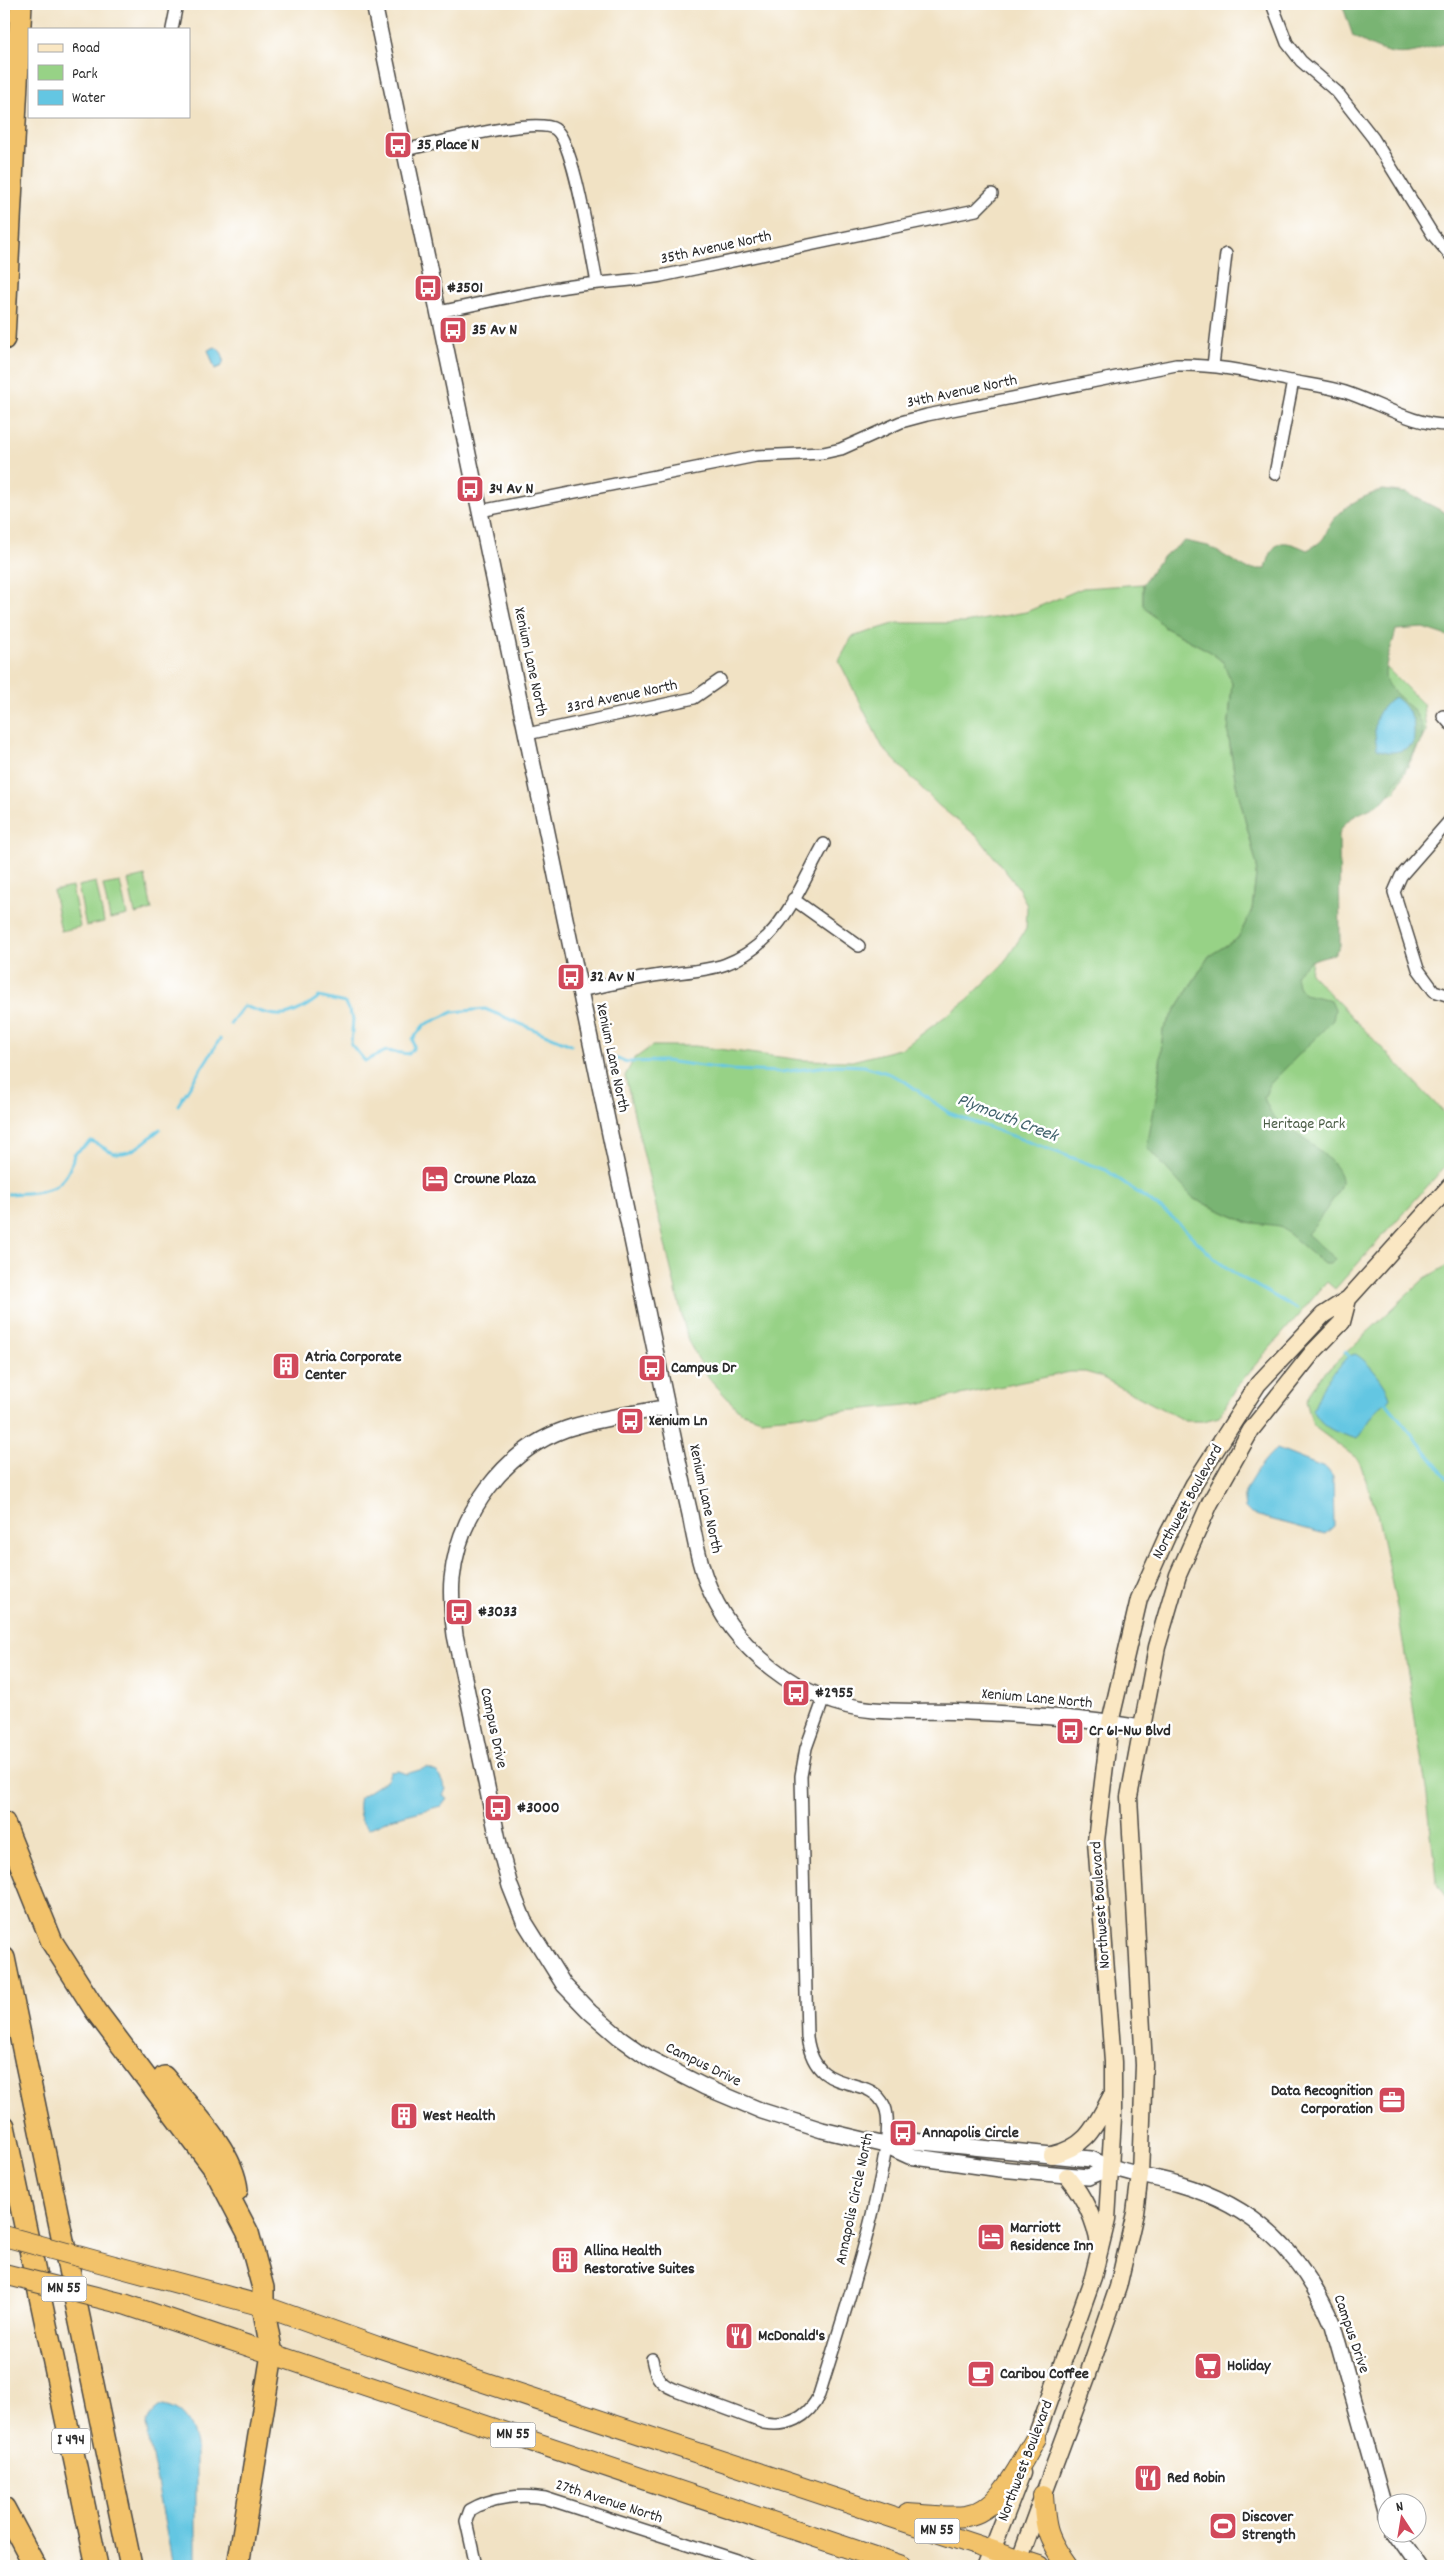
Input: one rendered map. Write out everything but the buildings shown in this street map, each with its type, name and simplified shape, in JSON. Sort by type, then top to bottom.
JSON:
[{"type":"highway","points":[[4,339],[21,4]]},
{"type":"highway","points":[[4,1823],[52,1942],[96,2011],[214,2168],[240,2213],[248,2233],[263,2288],[263,2306],[272,2354],[238,2566]]},
{"type":"highway","name":"I 494","points":[[4,1958],[131,2566]]},
{"type":"highway","name":"I 494","points":[[4,2126],[97,2566]]},
{"type":"highway","name":"MN 55","points":[[4,2236],[263,2306],[378,2347],[882,2512],[989,2558],[1039,2566]]},
{"type":"highway","name":"MN 55","points":[[4,2274],[124,2304],[902,2566]]},
{"type":"highway","points":[[882,2512],[967,2516],[981,2510],[995,2500],[1011,2479],[1036,2438]]},
{"type":"highway","points":[[1043,2494],[1045,2526],[1053,2546],[1067,2566]]},
{"type":"highway","points":[[4,2508],[35,2566]]},
{"type":"highway","points":[[4,2536],[20,2566]]},
{"type":"main road","name":"Northwest Boulevard","points":[[989,2558],[1036,2438],[1087,2296],[1107,2220],[1113,2062],[1096,1840],[1110,1723],[1139,1599],[1168,1534],[1194,1484],[1258,1384],[1323,1315],[1348,1298],[1450,1186]]},
{"type":"main road","name":"Northwest Boulevard","points":[[1018,2563],[1118,2287],[1135,2213],[1140,2175],[1144,2065],[1129,1797],[1158,1647],[1178,1575],[1210,1503],[1251,1430],[1313,1352],[1342,1322],[1348,1298]]},
{"type":"main road","points":[[1052,2155],[1070,2151],[1081,2142],[1094,2127],[1113,2093]]},
{"type":"main road","points":[[1067,2176],[1079,2191],[1090,2210],[1100,2250]]},
{"type":"street","points":[[172,28],[177,4]]},
{"type":"street","name":"Xenium Lane North","points":[[374,4],[697,1550],[706,1580],[719,1608],[737,1635],[757,1656],[780,1674],[824,1698],[872,1710],[1022,1714],[1141,1728]]},
{"type":"street","points":[[1272,4],[1287,43],[1301,61],[1337,92],[1373,138],[1428,227],[1450,255]]},
{"type":"street","points":[[405,150],[523,125],[545,125],[556,129],[565,142],[571,157],[597,282]]},
{"type":"street","name":"35th Avenue North","points":[[439,312],[556,288],[597,282],[638,280],[976,210],[992,194]]},
{"type":"street","points":[[1213,366],[1226,254]]},
{"type":"street","name":"34th Avenue North","points":[[480,511],[725,461],[756,456],[823,453],[841,448],[901,422],[927,415],[1176,365],[1213,366],[1293,381],[1343,392],[1419,421],[1437,425],[1450,425]]},
{"type":"street","points":[[1275,474],[1293,381]]},
{"type":"street","name":"33rd Avenue North","points":[[527,734],[694,698],[720,680]]},
{"type":"street","points":[[1450,820],[1401,876],[1394,892],[1418,969],[1434,991],[1450,996]]},
{"type":"street","points":[[580,991],[649,976],[707,970],[730,963],[750,951],[769,935],[793,899],[824,844]]},
{"type":"street","points":[[793,899],[859,946]]},
{"type":"street","name":"Campus Drive","points":[[667,1407],[566,1429],[540,1442],[517,1457],[496,1477],[479,1499],[456,1551],[451,1607],[455,1635],[500,1849],[510,1886],[524,1921],[564,1985],[590,2012],[650,2059],[706,2087],[762,2111],[822,2130],[886,2145],[910,2156],[1000,2169],[1088,2178],[1110,2168]]},
{"type":"street","name":"Annapolis Circle North","points":[[652,2359],[655,2374],[662,2384],[764,2423],[777,2425],[790,2423],[803,2417],[813,2407],[853,2284],[870,2223],[886,2145],[888,2122],[885,2108],[879,2098],[870,2091],[836,2081],[826,2076],[812,2058],[807,2037],[801,1776],[806,1748],[824,1698]]},
{"type":"street","name":"Campus Drive","points":[[886,2145],[912,2141],[1091,2159],[1110,2168],[1179,2184],[1236,2208],[1283,2245],[1304,2270],[1320,2296],[1333,2325],[1380,2492]]},
{"type":"street","name":"27th Avenue North","points":[[476,2566],[466,2521],[470,2510],[484,2504],[513,2497],[545,2498],[737,2560],[749,2566]]},
{"type":"street","points":[[1402,2542],[1419,2566]]},
{"type":"green space","points":[[1342,4],[1450,4],[1450,42],[1411,53],[1391,53],[1353,36]]},
{"type":"green space","points":[[1383,490],[1407,493],[1450,515],[1450,637],[1423,628],[1396,630],[1386,664],[1386,682],[1418,717],[1422,727],[1422,739],[1397,782],[1383,801],[1351,818],[1342,828],[1339,835],[1340,946],[1334,954],[1317,958],[1308,963],[1296,976],[1298,986],[1304,994],[1331,1000],[1335,1009],[1333,1020],[1270,1084],[1264,1098],[1275,1118],[1315,1147],[1334,1165],[1339,1174],[1340,1188],[1307,1234],[1336,1259],[1331,1264],[1324,1264],[1280,1226],[1246,1222],[1194,1199],[1147,1147],[1158,1087],[1163,1030],[1209,956],[1238,938],[1252,910],[1257,866],[1236,784],[1228,733],[1232,683],[1223,662],[1209,651],[1164,627],[1143,605],[1143,584],[1161,558],[1185,541],[1208,546],[1247,569],[1266,569],[1272,552],[1279,544],[1291,544],[1307,550],[1315,546],[1323,539],[1335,518],[1345,508]]},
{"type":"green space","name":"Heritage Park","points":[[1143,584],[1143,605],[1164,627],[1209,651],[1223,662],[1232,683],[1228,733],[1236,784],[1257,866],[1252,910],[1238,938],[1209,956],[1163,1030],[1158,1087],[1194,1199],[1246,1222],[1254,1223],[1261,922],[1375,656],[1423,704],[1426,731],[1395,791],[1335,825],[1310,973],[1450,1119],[1450,1161],[1335,1289],[1327,1282],[1238,1385],[1219,1417],[1203,1421],[1185,1421],[1099,1376],[1085,1372],[1070,1372],[917,1404],[761,1419],[740,1412],[709,1378],[688,1341],[625,1076],[634,1059],[652,1046],[695,1046],[802,1060],[852,1061],[903,1048],[967,1000],[1002,966],[1026,929],[1027,906],[1018,887],[979,838],[938,805],[883,748],[839,661],[852,637],[897,623],[964,623],[1026,612],[1083,588]]},
{"type":"green space","points":[[145,876],[152,910],[135,914],[128,880]]},
{"type":"green space","points":[[96,882],[104,922],[86,926],[78,886]]},
{"type":"green space","points":[[120,882],[127,915],[110,919],[103,885]]},
{"type":"green space","points":[[72,887],[80,927],[61,931],[53,891]]},
{"type":"green space","points":[[1450,1265],[1450,1903],[1436,1880],[1427,1795],[1399,1617],[1377,1513],[1359,1460],[1313,1426],[1306,1401],[1318,1379],[1425,1278]]},
{"type":"water","points":[[215,347],[222,353],[223,361],[222,366],[215,369],[208,350]]},
{"type":"water","points":[[1394,697],[1405,707],[1412,718],[1414,730],[1413,745],[1400,751],[1387,752],[1377,749],[1375,726],[1378,714]]},
{"type":"water","points":[[1355,1354],[1365,1361],[1376,1373],[1390,1398],[1376,1411],[1357,1439],[1326,1426],[1313,1410],[1325,1382],[1349,1356]]},
{"type":"water","points":[[1277,1449],[1327,1469],[1333,1477],[1334,1526],[1325,1534],[1251,1514],[1245,1508],[1244,1497],[1249,1485],[1263,1463]]},
{"type":"water","points":[[426,1768],[437,1772],[446,1789],[443,1796],[447,1798],[441,1806],[390,1819],[368,1829],[360,1814],[360,1797],[388,1779],[390,1772],[398,1771],[406,1774]]},
{"type":"water","points":[[163,2405],[171,2407],[182,2414],[190,2425],[195,2439],[196,2566],[173,2566],[146,2425],[152,2413]]},
{"type":"waterway","name":"Plymouth Creek","points":[[230,1024],[244,1006],[266,1013],[283,1015],[300,1010],[319,997],[345,1003],[353,1019],[351,1044],[365,1061],[386,1051],[409,1054],[414,1047],[413,1039],[424,1025],[453,1012],[485,1009],[571,1045]]},
{"type":"waterway","name":"Plymouth Creek","points":[[178,1105],[220,1039]]},
{"type":"waterway","name":"Plymouth Creek","points":[[613,1058],[628,1062],[665,1061],[732,1070],[781,1072],[836,1065],[864,1066],[887,1073],[903,1080],[949,1113],[1106,1170],[1171,1216],[1216,1260],[1237,1275],[1297,1309]]},
{"type":"waterway","name":"Plymouth Creek","points":[[8,1194],[42,1191],[59,1183],[71,1167],[74,1154],[91,1141],[116,1153],[128,1152],[140,1146],[160,1129]]},
{"type":"waterway","name":"Plymouth Creek","points":[[1345,1352],[1351,1358]]},
{"type":"waterway","name":"Plymouth Creek","points":[[1384,1400],[1450,1481]]},
{"type":"place","name":"35 Place N","points":[[398,145]]},
{"type":"place","name":"#3501","points":[[428,288]]},
{"type":"place","name":"35 Av N","points":[[453,330]]},
{"type":"place","name":"34 Av N","points":[[470,489]]},
{"type":"place","name":"32 Av N","points":[[571,977]]},
{"type":"place","name":"Crowne Plaza","points":[[435,1179]]},
{"type":"place","name":"Atria Corporate Center","points":[[286,1366]]},
{"type":"place","name":"Campus Dr","points":[[652,1368]]},
{"type":"place","name":"Xenium Ln","points":[[630,1421]]},
{"type":"place","name":"#3033","points":[[459,1612]]},
{"type":"place","name":"#2955","points":[[796,1693]]},
{"type":"place","name":"Cr 61-Nw Blvd","points":[[1070,1731]]},
{"type":"place","name":"#3000","points":[[498,1808]]},
{"type":"place","name":"Data Recognition Corporation","points":[[1392,2100]]},
{"type":"place","name":"West Health","points":[[404,2116]]},
{"type":"place","name":"Annapolis Circle","points":[[903,2133]]},
{"type":"place","name":"Marriott Residence Inn","points":[[991,2237]]},
{"type":"place","name":"Allina Health Restorative Suites","points":[[565,2260]]},
{"type":"place","name":"McDonald's","points":[[739,2336]]},
{"type":"place","name":"Holiday","points":[[1208,2366]]},
{"type":"place","name":"Caribou Coffee","points":[[981,2374]]},
{"type":"place","name":"Red Robin","points":[[1148,2478]]},
{"type":"place","name":"Discover Strength","points":[[1223,2526]]}]
